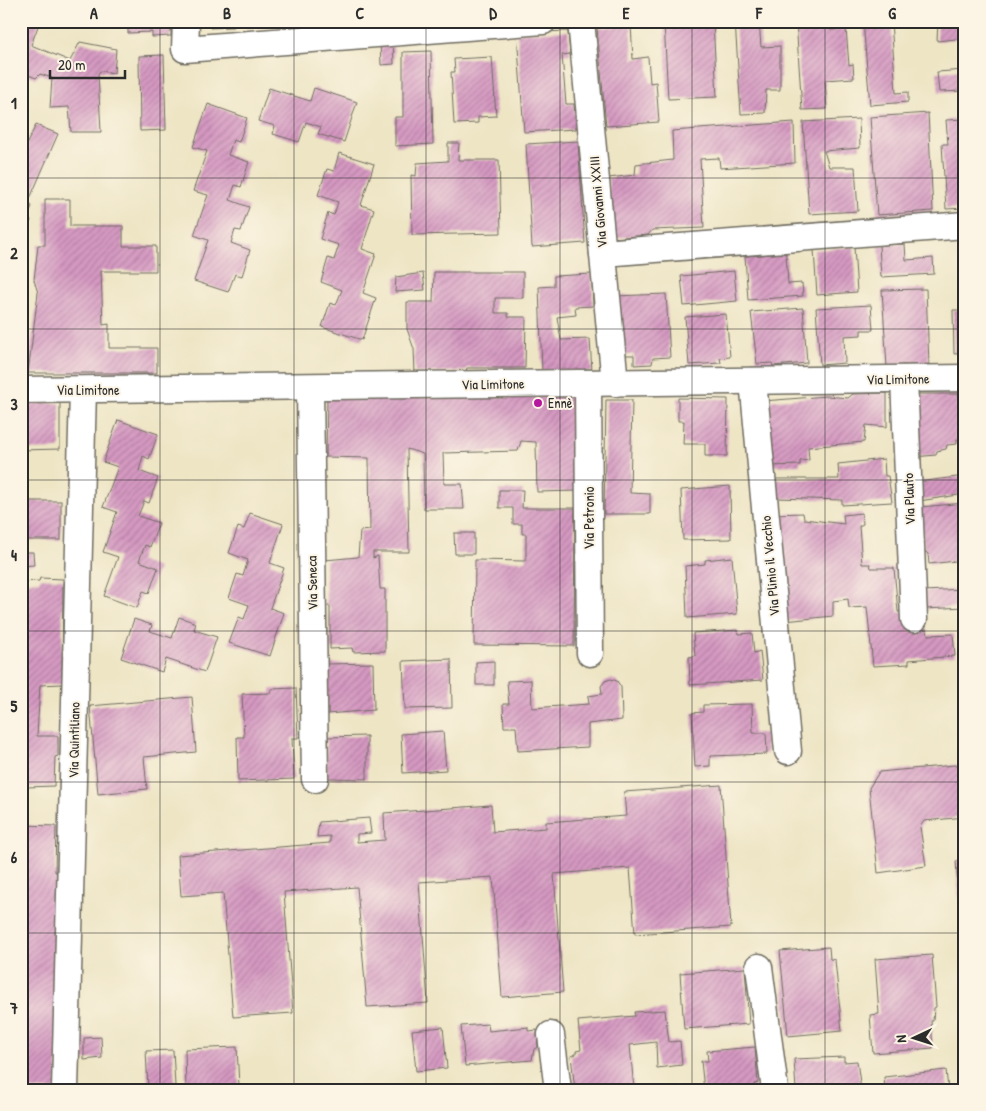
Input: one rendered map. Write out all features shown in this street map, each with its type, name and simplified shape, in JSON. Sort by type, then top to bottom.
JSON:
[{"type":"street","points":[[186,21],[186,49],[543,21]]},
{"type":"street","name":"Via Giovanni XXIII","points":[[581,21],[615,383]]},
{"type":"street","points":[[603,253],[965,225]]},
{"type":"street","name":"Via Plauto","points":[[904,378],[914,619]]},
{"type":"street","name":"Via Limitone","points":[[21,390],[965,378]]},
{"type":"street","name":"Via Plinio il Vecchio","points":[[753,381],[788,751]]},
{"type":"street","name":"Via Petronio","points":[[588,383],[590,653]]},
{"type":"street","name":"Via Seneca","points":[[310,387],[315,779]]},
{"type":"street","name":"Via Quintiliano","points":[[65,1090],[83,390]]},
{"type":"street","points":[[759,967],[774,1090]]},
{"type":"street","points":[[551,1035],[558,1090]]},
{"type":"building","points":[[21,21],[40,21],[31,45],[70,61],[80,42],[116,49],[114,73],[100,71],[98,74],[101,132],[71,132],[69,107],[50,108],[52,78],[40,74],[36,78],[21,72]]},
{"type":"building","points":[[128,21],[171,21],[171,36],[152,37],[152,32],[128,33]]},
{"type":"building","points":[[210,21],[236,21],[234,27],[210,28]]},
{"type":"building","points":[[664,21],[713,21],[717,97],[668,99]]},
{"type":"building","points":[[735,21],[759,21],[761,47],[780,46],[780,90],[766,90],[765,113],[741,114]]},
{"type":"building","points":[[796,21],[829,21],[830,30],[846,29],[849,65],[853,64],[854,78],[825,80],[827,109],[802,110]]},
{"type":"building","points":[[863,21],[891,21],[896,93],[908,92],[908,102],[870,105]]},
{"type":"building","points":[[938,21],[965,21],[965,38],[937,41]]},
{"type":"building","points":[[631,25],[633,59],[648,57],[650,83],[656,82],[659,122],[606,126],[597,28]]},
{"type":"building","points":[[568,31],[570,54],[562,55],[566,104],[574,104],[576,129],[524,132],[517,33]]},
{"type":"building","points":[[393,39],[394,64],[381,65],[380,41]]},
{"type":"building","points":[[431,51],[433,144],[395,146],[395,117],[403,117],[403,52]]},
{"type":"building","points":[[164,55],[166,130],[140,131],[139,56]]},
{"type":"building","points":[[492,57],[496,116],[478,117],[478,123],[454,124],[451,72],[455,72],[454,59]]},
{"type":"building","points":[[965,70],[965,91],[939,92],[937,72]]},
{"type":"building","points":[[269,88],[310,101],[314,88],[357,102],[344,142],[318,134],[321,127],[306,122],[299,142],[273,134],[275,126],[258,121]]},
{"type":"building","points":[[208,104],[247,118],[239,142],[233,140],[228,155],[249,162],[241,187],[235,185],[230,200],[249,207],[241,231],[235,230],[231,243],[250,250],[242,276],[235,274],[228,292],[194,281],[208,240],[194,235],[208,195],[193,191],[207,151],[193,147]]},
{"type":"building","points":[[928,113],[933,211],[877,215],[870,117]]},
{"type":"building","points":[[859,119],[860,148],[824,151],[829,167],[855,167],[858,211],[809,214],[803,122]]},
{"type":"building","points":[[965,119],[965,208],[946,209],[942,144],[948,144],[946,120]]},
{"type":"building","points":[[794,122],[795,163],[720,168],[719,158],[700,159],[704,228],[652,230],[648,235],[613,238],[608,178],[635,175],[636,164],[673,160],[672,131]]},
{"type":"building","points":[[36,125],[58,134],[28,203],[32,206],[28,217],[31,220],[24,238],[27,240],[27,248],[21,279],[21,155]]},
{"type":"building","points":[[578,141],[585,243],[532,247],[526,144]]},
{"type":"building","points":[[448,143],[459,143],[458,160],[499,160],[501,233],[412,235],[411,175],[416,176],[417,163],[448,161]]},
{"type":"building","points":[[339,153],[374,164],[361,205],[374,209],[362,249],[376,254],[363,293],[376,298],[362,340],[322,327],[330,303],[336,305],[342,290],[321,282],[328,258],[334,260],[339,245],[320,239],[328,213],[334,215],[338,202],[318,195],[327,169],[334,171]]},
{"type":"building","points":[[45,199],[70,199],[70,226],[123,226],[123,246],[156,246],[156,271],[101,271],[103,325],[109,324],[109,348],[157,348],[157,373],[28,373],[38,293],[34,280],[38,245],[45,245]]},
{"type":"building","points":[[905,244],[906,260],[933,258],[934,274],[881,277],[879,245]]},
{"type":"building","points":[[854,247],[857,292],[817,295],[814,250]]},
{"type":"building","points":[[786,253],[788,284],[802,283],[803,296],[748,300],[745,256]]},
{"type":"building","points":[[734,271],[737,301],[684,306],[681,276]]},
{"type":"building","points":[[434,272],[523,272],[523,298],[495,298],[495,313],[508,313],[508,317],[526,317],[525,368],[467,368],[466,371],[415,373],[414,349],[407,329],[407,302],[433,302]]},
{"type":"building","points":[[423,273],[425,290],[395,292],[396,277]]},
{"type":"building","points":[[592,274],[593,306],[575,307],[576,315],[557,317],[561,340],[590,339],[592,372],[542,371],[539,287],[554,286],[554,276]]},
{"type":"building","points":[[926,289],[929,364],[887,367],[882,290]]},
{"type":"building","points":[[666,294],[670,357],[653,358],[652,364],[634,365],[634,355],[620,355],[615,296]]},
{"type":"building","points":[[871,305],[873,330],[861,330],[861,335],[844,336],[845,363],[820,365],[816,308]]},
{"type":"building","points":[[803,308],[807,363],[773,366],[772,363],[757,364],[751,312]]},
{"type":"building","points":[[953,310],[965,310],[965,353],[954,354]]},
{"type":"building","points":[[726,314],[730,357],[720,358],[721,363],[689,365],[685,317]]},
{"type":"building","points":[[887,393],[887,427],[866,425],[864,442],[808,447],[809,460],[800,461],[800,465],[769,466],[763,401],[827,396],[848,398],[853,394]]},
{"type":"building","points":[[908,394],[965,394],[965,440],[957,439],[957,444],[947,445],[946,449],[937,451],[936,455],[914,457]]},
{"type":"building","points":[[327,397],[579,397],[577,491],[537,492],[536,442],[521,441],[518,451],[443,453],[444,484],[462,484],[464,509],[424,509],[423,454],[407,449],[409,552],[373,552],[373,558],[378,556],[380,589],[385,589],[385,651],[353,652],[352,648],[330,649],[330,606],[326,606],[325,560],[358,557],[360,531],[370,530],[369,458],[326,457]]},
{"type":"building","points":[[678,398],[728,399],[727,456],[705,456],[705,444],[683,444],[684,421],[678,421]]},
{"type":"building","points":[[606,400],[632,400],[630,493],[650,494],[650,514],[604,514]]},
{"type":"building","points":[[21,402],[60,403],[60,449],[21,450]]},
{"type":"building","points":[[118,420],[158,434],[149,459],[143,456],[139,471],[158,478],[149,503],[144,501],[138,516],[159,523],[150,547],[145,545],[139,561],[158,568],[149,593],[143,591],[137,608],[104,596],[118,557],[103,552],[117,512],[103,507],[118,467],[103,462]]},
{"type":"building","points":[[884,459],[885,476],[888,476],[892,502],[842,505],[842,500],[777,498],[776,479],[839,479],[838,464]]},
{"type":"building","points":[[965,476],[965,494],[919,501],[917,482]]},
{"type":"building","points":[[730,486],[731,539],[683,540],[681,490]]},
{"type":"building","points":[[499,490],[523,490],[522,508],[575,508],[574,646],[474,645],[475,560],[526,561],[526,534],[522,534],[522,524],[513,524],[513,508],[499,508]]},
{"type":"building","points":[[21,501],[61,501],[61,540],[21,540]]},
{"type":"building","points":[[965,503],[965,560],[929,564],[928,554],[924,550],[920,507]]},
{"type":"building","points":[[250,513],[283,524],[270,563],[284,568],[270,608],[284,613],[270,656],[229,643],[239,617],[244,619],[249,605],[229,598],[237,574],[243,576],[248,560],[229,553],[238,527],[244,529]]},
{"type":"building","points":[[803,513],[804,519],[844,524],[843,515],[862,513],[863,524],[859,526],[862,564],[870,564],[871,568],[894,568],[898,612],[908,612],[911,631],[927,629],[928,635],[953,634],[955,656],[909,660],[909,664],[873,666],[867,607],[849,608],[848,599],[833,601],[833,616],[785,621],[773,514]]},
{"type":"building","points":[[454,533],[474,533],[474,554],[455,554]]},
{"type":"building","points":[[21,552],[33,552],[34,565],[21,566]]},
{"type":"building","points":[[732,557],[737,614],[687,618],[685,566],[705,564],[705,560]]},
{"type":"building","points":[[40,578],[63,579],[62,684],[40,685],[37,736],[58,736],[58,756],[55,757],[54,786],[27,787],[27,775],[21,775],[21,582],[39,581]]},
{"type":"building","points":[[965,589],[965,607],[925,609],[923,591]]},
{"type":"building","points":[[179,617],[196,623],[194,630],[217,637],[205,672],[166,659],[162,672],[121,658],[134,619],[152,625],[150,631],[172,638]]},
{"type":"building","points":[[738,630],[739,634],[752,633],[754,653],[760,651],[763,680],[690,685],[689,657],[695,656],[693,633]]},
{"type":"building","points":[[451,659],[452,708],[405,709],[403,661]]},
{"type":"building","points":[[494,661],[494,685],[476,685],[476,662]]},
{"type":"building","points":[[373,663],[374,710],[327,714],[327,664]]},
{"type":"building","points":[[611,679],[617,681],[621,687],[622,720],[588,724],[588,747],[518,751],[516,727],[504,727],[503,704],[509,704],[507,681],[531,680],[532,708],[589,704],[588,696],[602,694],[601,686],[605,681]]},
{"type":"building","points":[[296,688],[298,738],[292,738],[294,779],[238,781],[237,737],[244,737],[242,694],[271,693],[271,689]]},
{"type":"building","points":[[192,697],[196,752],[144,757],[147,789],[98,794],[90,706]]},
{"type":"building","points":[[752,704],[753,733],[766,733],[767,754],[710,756],[710,766],[695,767],[692,713],[703,712],[703,705]]},
{"type":"building","points":[[443,731],[446,770],[403,773],[401,734]]},
{"type":"building","points":[[367,736],[367,779],[327,778],[326,737]]},
{"type":"building","points":[[965,764],[965,817],[924,821],[920,827],[926,866],[878,873],[869,788],[879,772]]},
{"type":"building","points":[[721,785],[731,927],[635,934],[630,868],[554,874],[563,992],[502,997],[493,877],[419,882],[428,1003],[367,1007],[357,887],[284,892],[293,1013],[233,1017],[223,893],[181,896],[178,855],[330,843],[330,836],[317,837],[319,822],[369,818],[371,833],[357,834],[357,842],[385,840],[384,813],[491,805],[493,832],[546,828],[546,822],[626,816],[624,792]]},
{"type":"building","points":[[21,825],[56,826],[55,872],[60,872],[57,1090],[21,1090]]},
{"type":"building","points":[[956,861],[965,861],[965,911],[960,911]]},
{"type":"building","points":[[829,947],[830,959],[835,960],[842,1031],[788,1036],[780,951]]},
{"type":"building","points":[[932,955],[936,1007],[934,1008],[933,1021],[931,1021],[933,1048],[873,1053],[870,1015],[879,1014],[875,959]]},
{"type":"building","points":[[745,968],[749,1024],[684,1029],[680,973]]},
{"type":"building","points":[[665,1010],[669,1042],[680,1041],[682,1065],[657,1068],[656,1042],[630,1045],[634,1090],[575,1090],[571,1056],[576,1054],[576,1051],[581,1050],[578,1021],[635,1016],[634,1012]]},
{"type":"building","points":[[488,1024],[489,1031],[528,1027],[528,1031],[537,1030],[538,1047],[534,1049],[532,1060],[465,1066],[461,1026]]},
{"type":"building","points":[[443,1027],[447,1068],[416,1071],[412,1030]]},
{"type":"building","points":[[101,1037],[102,1058],[84,1060],[84,1038]]},
{"type":"building","points":[[237,1047],[239,1086],[223,1086],[223,1090],[186,1090],[185,1049]]},
{"type":"building","points":[[755,1047],[758,1083],[754,1084],[755,1090],[704,1090],[701,1061],[708,1061],[707,1051]]},
{"type":"building","points":[[173,1050],[175,1086],[148,1088],[146,1051]]},
{"type":"building","points":[[844,1057],[844,1062],[857,1061],[861,1090],[796,1090],[794,1059]]},
{"type":"building","points":[[946,1070],[948,1090],[885,1090],[884,1077]]},
{"type":"place","name":"Ennè","points":[[538,403]]}]
